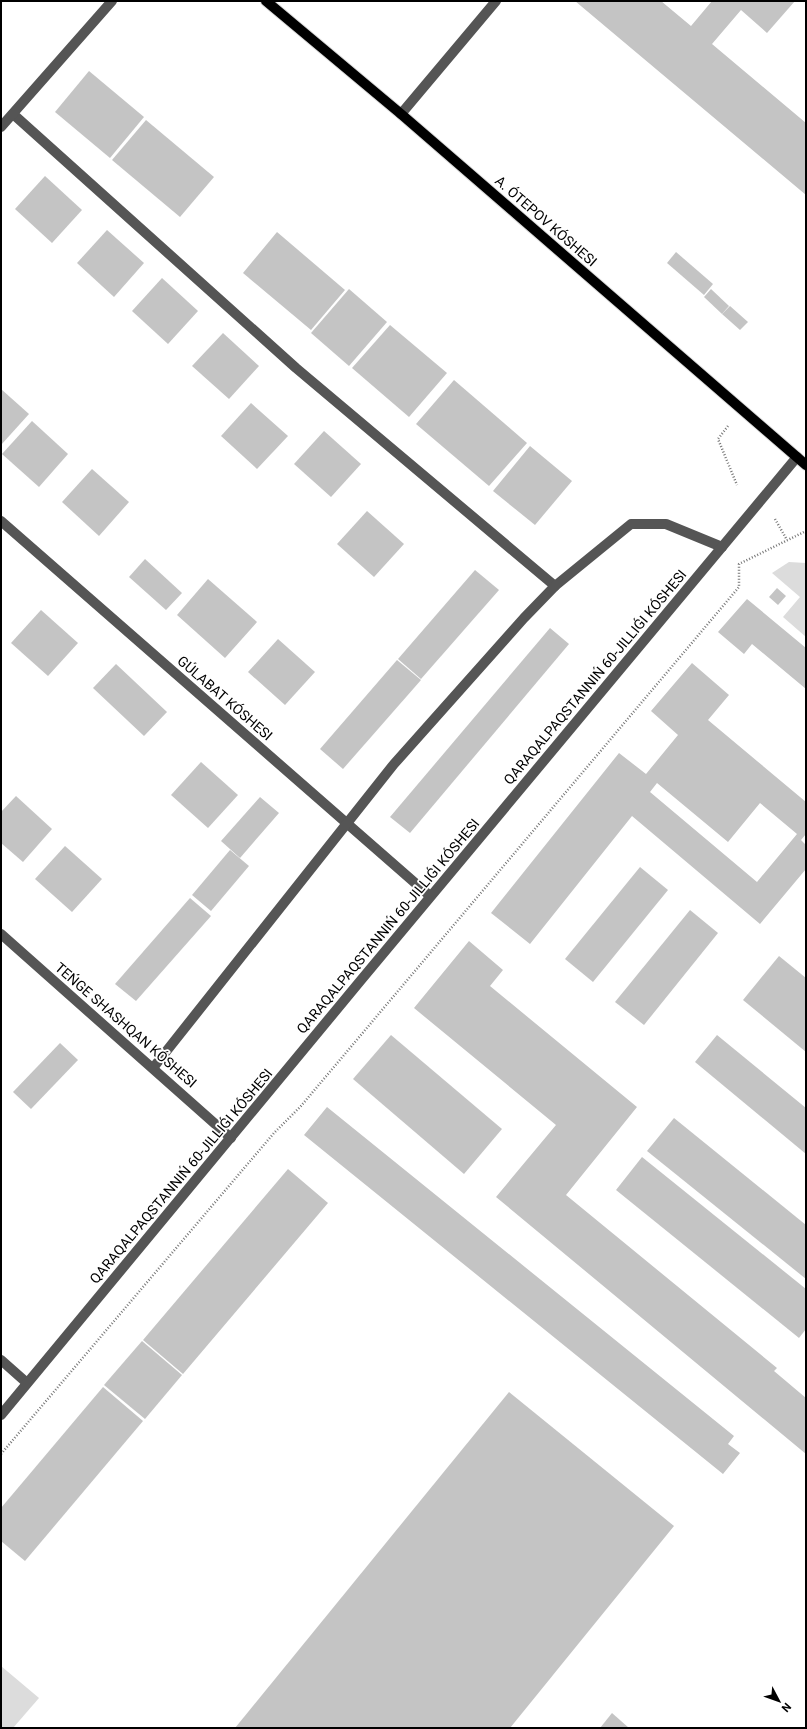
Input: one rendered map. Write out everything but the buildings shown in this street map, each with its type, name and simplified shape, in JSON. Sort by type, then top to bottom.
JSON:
[{"type":"main road","name":"A. ÓTEPOV KÓSHESI","points":[[266,1],[401,114],[806,465]]},
{"type":"street","points":[[1,127],[112,1]]},
{"type":"street","points":[[401,114],[496,1]]},
{"type":"street","points":[[13,114],[296,368],[555,586]]},
{"type":"street","points":[[1,1415],[430,896],[798,457]]},
{"type":"street","name":"GÚLABAT KÓSHESI","points":[[1,521],[430,896]]},
{"type":"street","points":[[153,1068],[394,764],[524,618],[555,586],[631,524],[666,524],[722,547]]},
{"type":"street","name":"TEŃGE SHASHQAN KÓSHESI","points":[[1,934],[231,1138]]},
{"type":"street","points":[[1,1360],[28,1383]]},
{"type":"path","points":[[728,426],[718,439],[737,485]]},
{"type":"path","points":[[775,519],[787,540]]},
{"type":"path","points":[[1,1454],[274,1133],[301,1106],[740,587],[740,564],[806,531]]},
{"type":"shaded area","points":[[789,562],[806,563],[806,637],[783,617],[800,597],[772,573]]},
{"type":"shaded area","points":[[1,1666],[39,1698],[13,1728],[1,1728]]}]
